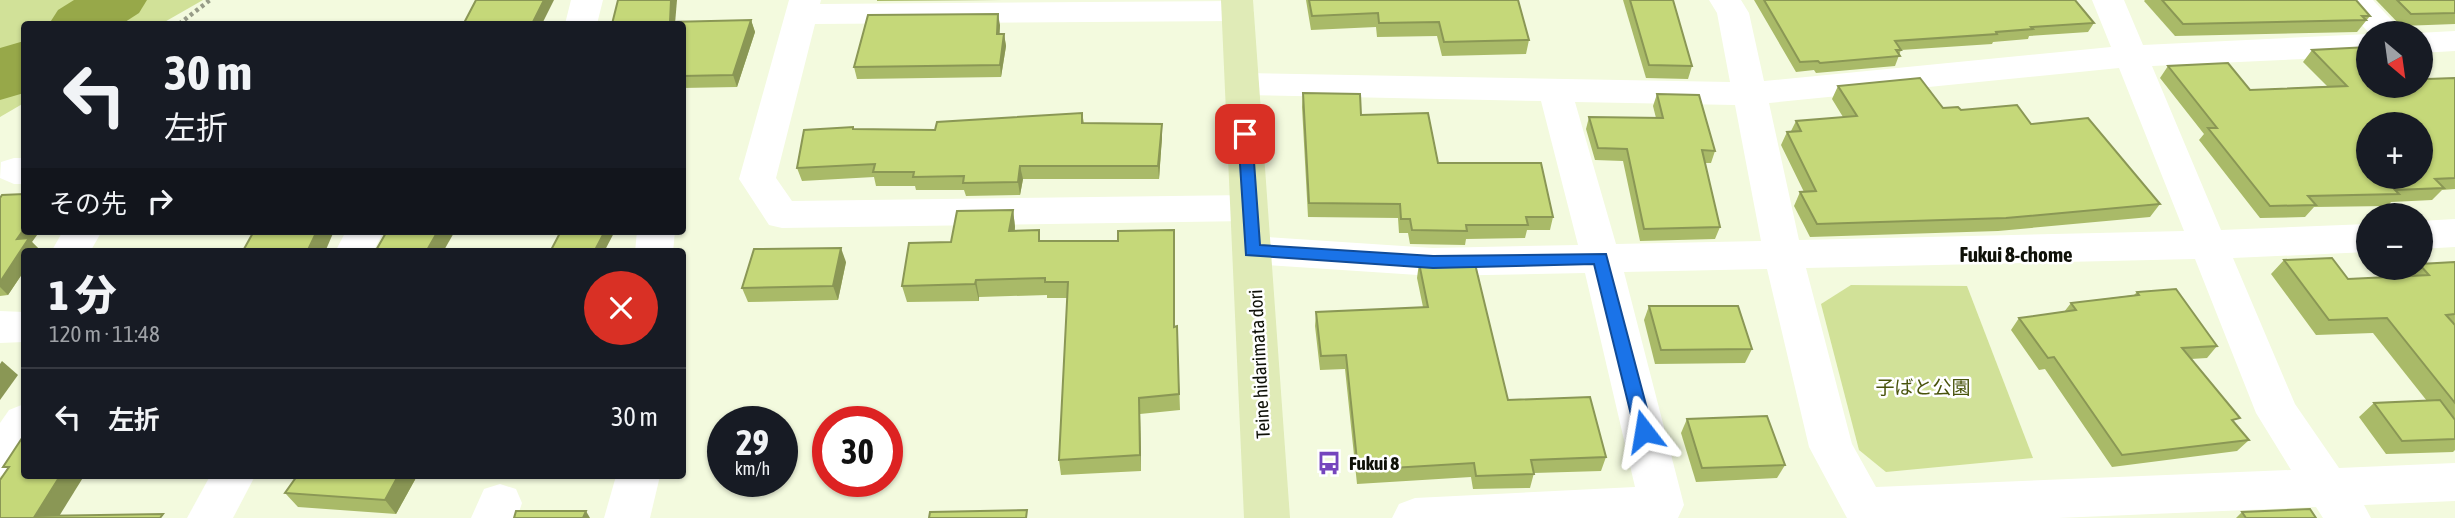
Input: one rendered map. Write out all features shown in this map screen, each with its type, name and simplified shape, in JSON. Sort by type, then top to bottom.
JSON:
[{"type":"main road","name":"Teine hidarimata dori","points":[[1238,5],[1267,518]]},
{"type":"street","points":[[582,21],[587,0]]},
{"type":"street","points":[[1725,0],[1732,13],[1783,254],[1831,447],[1864,508],[2337,502],[2455,482]]},
{"type":"street","points":[[2108,0],[2277,413],[2337,502]]},
{"type":"street","points":[[2355,0],[2376,21]]},
{"type":"street","points":[[1238,5],[803,7],[757,179],[782,215],[1249,208]]},
{"type":"street","points":[[2433,42],[2455,41]]},
{"type":"street","points":[[1242,84],[1750,94],[2131,56],[2356,46]]},
{"type":"street","points":[[1415,518],[1662,505],[1601,258],[1555,90]]},
{"type":"street","points":[[2433,234],[2455,233]]},
{"type":"street","points":[[1252,250],[1433,262],[2208,245],[2356,238]]},
{"type":"street","points":[[0,327],[21,327]]},
{"type":"street","points":[[0,458],[21,426]]},
{"type":"street","points":[[210,518],[231,479]]},
{"type":"street","points":[[627,518],[637,479]]},
{"type":"path","points":[[183,21],[210,0]]},
{"type":"green space","points":[[0,0],[203,0],[166,21],[21,21],[21,105],[0,117]]},
{"type":"green space","name":"子ばと公園","points":[[1851,285],[1967,286],[2033,458],[1886,472],[1859,450],[1821,304]]},
{"type":"building","points":[[476,0],[544,0],[534,21],[465,21]]},
{"type":"building","points":[[618,0],[671,0],[670,21],[613,21]]},
{"type":"building","points":[[1309,0],[1518,0],[1529,40],[1444,42],[1439,22],[1379,23],[1378,13],[1312,16]]},
{"type":"building","points":[[1630,0],[1673,0],[1692,66],[1649,65]]},
{"type":"building","points":[[1764,0],[2075,0],[2094,23],[2031,27],[2033,29],[1996,32],[1997,34],[1895,41],[1901,50],[1896,50],[1900,56],[1820,63],[1800,62]]},
{"type":"building","points":[[2162,0],[2356,0],[2370,16],[2362,16],[2366,20],[2183,24]]},
{"type":"building","points":[[2397,0],[2455,0],[2455,13],[2411,14]]},
{"type":"building","points":[[998,14],[997,34],[1004,34],[1000,65],[854,67],[868,15]]},
{"type":"building","points":[[751,20],[733,75],[686,76],[686,22]]},
{"type":"building","points":[[2356,48],[2356,98],[2433,98],[2433,79],[2455,78],[2455,178],[2435,179],[2444,188],[2433,188],[2433,112],[2356,112],[2356,189],[2420,189],[2395,190],[2399,194],[2308,196],[2316,205],[2270,206],[2208,128],[2217,128],[2168,66],[2228,63],[2250,90],[2347,86],[2312,50]]},
{"type":"building","points":[[1920,78],[1943,108],[1958,107],[1961,110],[2017,105],[2031,124],[2088,118],[2160,204],[2006,218],[1817,224],[1800,192],[1816,191],[1787,132],[1801,131],[1796,121],[1857,116],[1838,86]]},
{"type":"building","points":[[1303,93],[1360,94],[1361,115],[1428,113],[1438,163],[1541,163],[1553,217],[1526,217],[1528,225],[1466,225],[1467,231],[1412,230],[1410,219],[1401,219],[1400,204],[1309,203]]},
{"type":"building","points":[[1657,94],[1699,95],[1715,151],[1702,150],[1720,227],[1644,229],[1627,149],[1598,148],[1589,117],[1663,118]]},
{"type":"building","points":[[1082,113],[1082,123],[1162,124],[1158,166],[1020,166],[1018,182],[963,183],[964,176],[913,177],[914,172],[873,172],[875,164],[797,168],[804,130],[853,127],[935,130],[937,122]]},
{"type":"building","points":[[21,194],[21,233],[17,239],[29,238],[0,282],[0,198],[2,195]]},
{"type":"building","points":[[1013,210],[1009,231],[1039,230],[1039,241],[1118,241],[1118,231],[1174,230],[1174,327],[1177,326],[1179,394],[1139,398],[1140,455],[1059,460],[1068,282],[1045,282],[1045,278],[902,286],[909,243],[951,242],[957,211]]},
{"type":"building","points":[[252,235],[315,235],[309,248],[245,248]]},
{"type":"building","points":[[385,235],[436,235],[428,248],[377,248]]},
{"type":"building","points":[[559,235],[603,235],[596,248],[552,248]]},
{"type":"building","points":[[841,248],[833,286],[742,288],[754,249]]},
{"type":"building","points":[[2332,258],[2348,279],[2356,280],[2433,280],[2433,263],[2455,262],[2455,314],[2446,315],[2455,325],[2455,403],[2387,318],[2329,320],[2284,260]]},
{"type":"building","points":[[1419,263],[1475,264],[1508,400],[1590,397],[1606,457],[1531,460],[1534,474],[1476,476],[1474,463],[1358,470],[1346,355],[1321,356],[1316,312],[1428,307]]},
{"type":"building","points":[[2176,289],[2217,346],[2182,348],[2240,418],[2232,420],[2249,440],[2122,455],[2054,357],[2048,358],[2019,318],[2076,310],[2071,303],[2139,295],[2137,292]]},
{"type":"building","points":[[1649,306],[1738,306],[1752,349],[1661,350]]},
{"type":"building","points":[[2440,400],[2455,420],[2455,439],[2402,441],[2374,403]]},
{"type":"building","points":[[1767,416],[1785,465],[1702,468],[1687,419]]},
{"type":"building","points":[[21,440],[21,479],[58,479],[35,516],[163,514],[160,518],[0,518],[0,480],[9,467],[3,467]]},
{"type":"building","points":[[295,479],[396,479],[385,500],[285,493]]},
{"type":"building","points":[[2310,509],[2316,518],[2246,518],[2242,512]]},
{"type":"building","points":[[1027,510],[1026,518],[929,518],[930,512]]},
{"type":"building","points":[[516,511],[586,511],[583,518],[514,518]]},
{"type":"waterway","points":[[85,21],[117,0]]},
{"type":"waterway","points":[[0,79],[21,64]]},
{"type":"place","name":"Fukui 8","points":[[1329,463]]},
{"type":"district","name":"Fukui 8-chome","points":[[2016,254]]},
{"type":"route","points":[[1245,134],[1252,250],[1433,262],[1601,258],[1644,431]]}]
